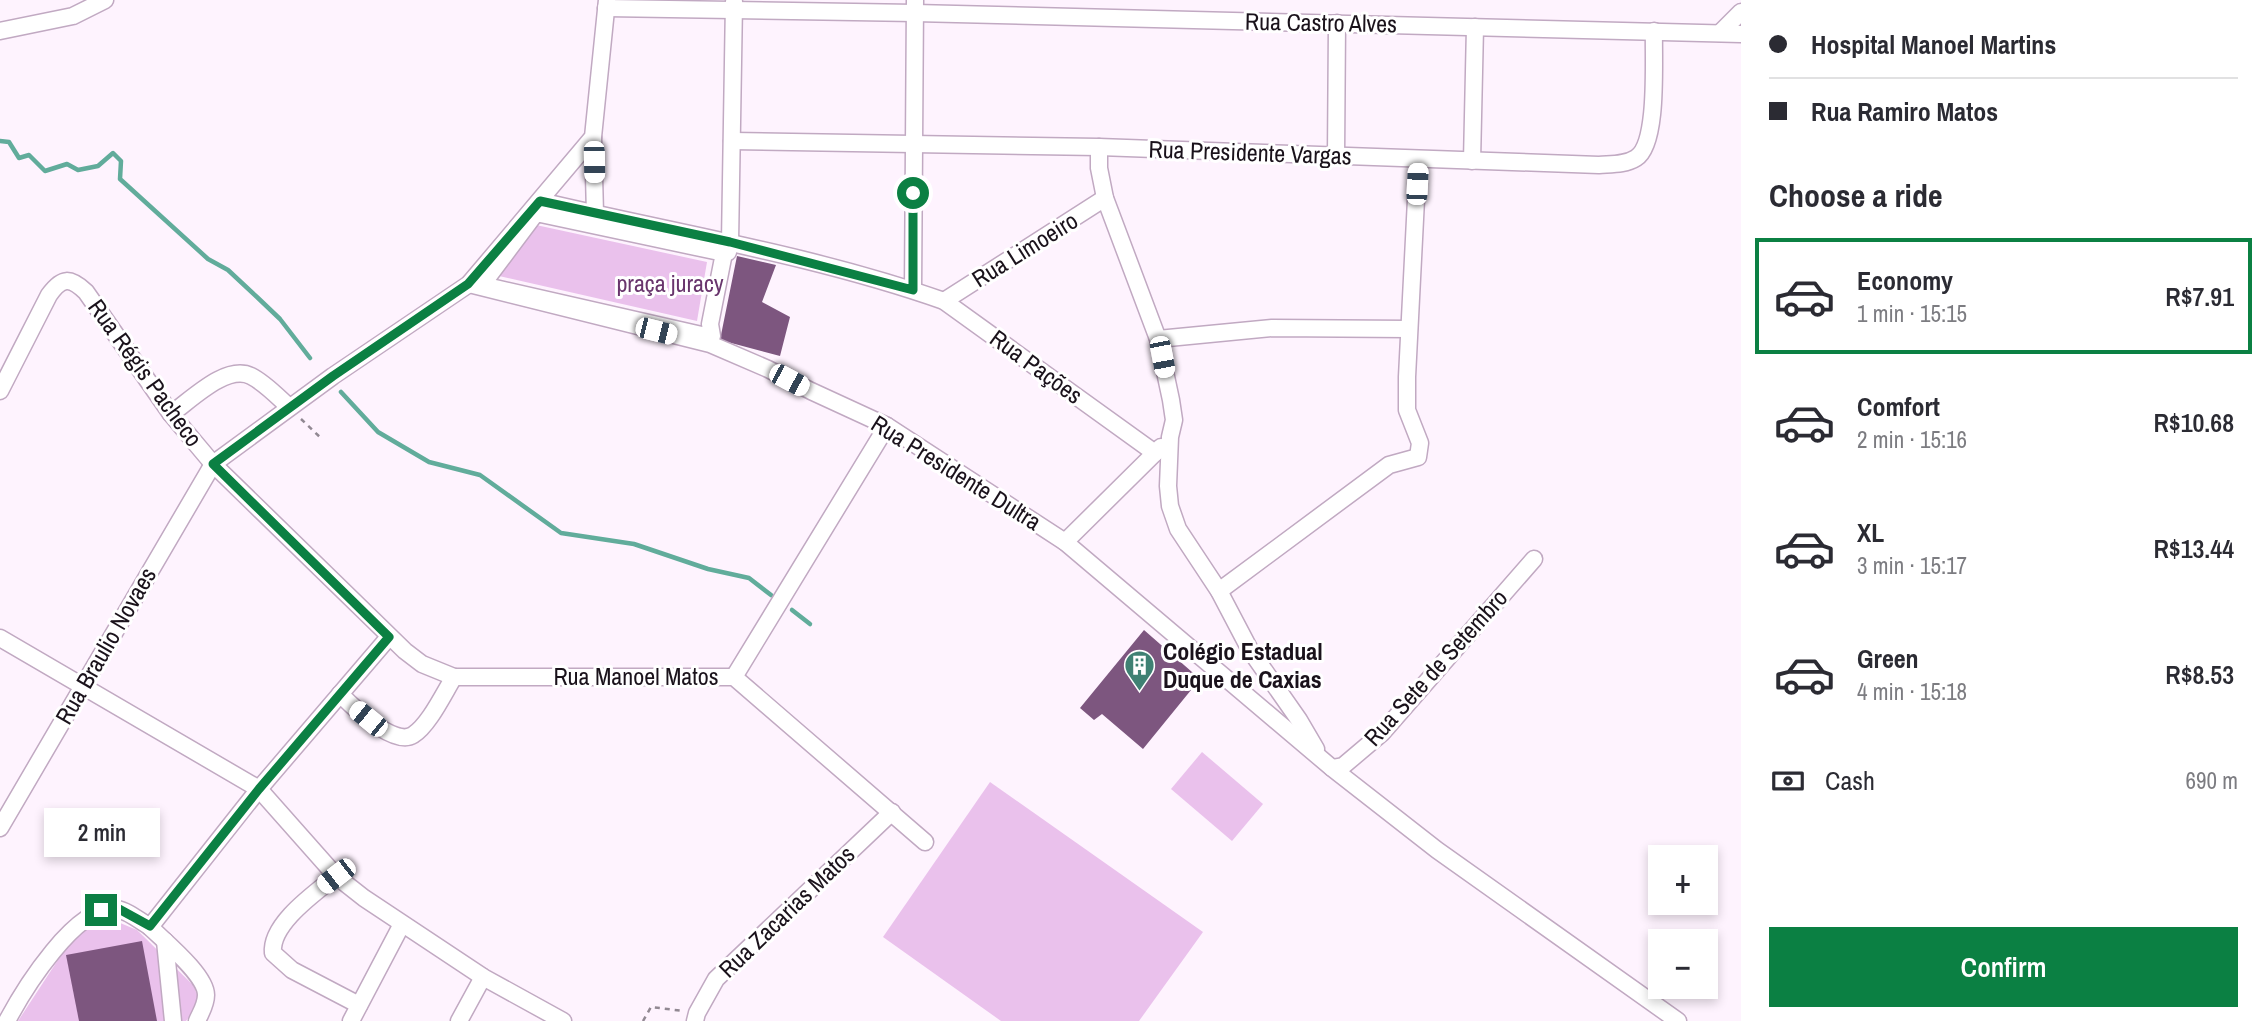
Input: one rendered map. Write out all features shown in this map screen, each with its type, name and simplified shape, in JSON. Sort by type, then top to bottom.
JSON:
[{"type":"street","points":[[0,31],[73,16],[105,0]]},
{"type":"street","points":[[594,214],[593,137],[607,4]]},
{"type":"street","name":"Rua Castro Alves","points":[[607,4],[915,6],[1337,23],[1741,34]]},
{"type":"street","points":[[711,340],[730,242],[734,5]]},
{"type":"street","points":[[913,290],[915,6]]},
{"type":"street","points":[[1720,33],[1741,12]]},
{"type":"street","points":[[1336,156],[1337,23]]},
{"type":"street","points":[[1472,161],[1475,27]]},
{"type":"street","name":"Rua Presidente Vargas","points":[[732,141],[1099,148],[1598,165],[1620,163],[1637,158],[1645,148],[1651,129],[1654,31]]},
{"type":"street","points":[[213,464],[289,407],[468,284],[593,137]]},
{"type":"street","points":[[1099,148],[1099,168],[1105,198],[1158,339],[1174,420],[1170,437],[1168,486],[1170,506],[1178,529],[1219,591],[1250,650],[1327,764]]},
{"type":"street","points":[[1219,591],[1389,465],[1418,457],[1420,443],[1407,410],[1418,160]]},
{"type":"street","name":"Rua Limoeiro","points":[[944,301],[1105,198]]},
{"type":"street","name":"Rua Pações","points":[[540,201],[730,242],[913,290],[944,301],[1155,453]]},
{"type":"street","points":[[536,213],[724,253],[710,324],[711,340],[706,336],[482,285],[536,213]]},
{"type":"street","name":"Rua Régis Pacheco","points":[[0,391],[56,285],[66,280],[75,281],[86,292],[172,414],[213,464],[389,637],[422,664],[454,677]]},
{"type":"street","points":[[468,284],[711,340]]},
{"type":"street","points":[[1158,339],[1272,328],[1409,329]]},
{"type":"street","name":"Rua Presidente Dultra","points":[[711,340],[887,426],[1065,542],[1327,764],[1437,850],[1678,1021]]},
{"type":"street","points":[[172,414],[219,379],[230,373],[240,372],[262,383],[289,407]]},
{"type":"street","points":[[734,677],[887,426]]},
{"type":"street","points":[[1065,542],[1170,437]]},
{"type":"street","name":"Rua Braulio Novaes","points":[[0,828],[213,464]]},
{"type":"street","name":"Rua Sete de Setembro","points":[[1327,764],[1343,766],[1382,733],[1534,559]]},
{"type":"street","points":[[150,926],[259,789],[389,637]]},
{"type":"street","points":[[0,638],[259,789],[336,876],[402,924],[483,977],[563,1021]]},
{"type":"street","points":[[340,694],[385,731],[401,738],[411,737],[423,726],[454,677]]},
{"type":"street","name":"Rua Manoel Matos","points":[[454,677],[734,677],[925,842]]},
{"type":"street","name":"Rua Zacarias Matos","points":[[696,1017],[716,979],[892,812]]},
{"type":"street","points":[[336,876],[317,890],[283,925],[272,944],[273,953],[292,970],[359,1005]]},
{"type":"street","points":[[7,1021],[48,958],[83,919],[101,910],[119,909],[150,926],[199,976],[207,991],[205,1004],[197,1021]]},
{"type":"street","points":[[351,1021],[402,924]]},
{"type":"street","points":[[165,941],[173,1021]]},
{"type":"street","points":[[459,1021],[483,977]]},
{"type":"path","points":[[289,407],[322,439]]},
{"type":"path","points":[[643,1021],[651,1007],[696,1017]]},
{"type":"green space","name":"praça juracy","points":[[536,225],[707,262],[697,321],[499,276]]},
{"type":"green space","points":[[1202,752],[1263,804],[1232,841],[1171,789]]},
{"type":"green space","points":[[990,782],[1203,932],[1139,1021],[1001,1021],[883,937]]},
{"type":"green space","points":[[113,920],[137,930],[193,985],[198,997],[197,1007],[186,1021],[18,1021],[73,937],[92,926]]},
{"type":"building","points":[[737,256],[776,265],[762,302],[790,317],[780,356],[720,340]]},
{"type":"building","name":"Colégio Estadual Duque de Caxias","points":[[1144,630],[1200,679],[1143,749],[1102,714],[1094,720],[1080,708]]},
{"type":"building","points":[[142,941],[157,1021],[79,1021],[66,955]]},
{"type":"waterway","points":[[0,141],[9,142],[19,158],[29,155],[45,171],[67,164],[78,170],[98,166],[113,153],[121,161],[120,179],[208,259],[228,270],[258,298],[280,319],[310,358]]},
{"type":"waterway","points":[[341,392],[378,432],[429,462],[480,475],[561,533],[634,544],[708,569],[749,578],[771,595]]},
{"type":"waterway","points":[[792,610],[810,624]]},
{"type":"place","name":"Colégio Estadual Duque de Caxias","points":[[1140,693]]},
{"type":"route","points":[[101,910],[119,909],[150,926],[259,789],[389,637],[213,464],[289,407],[468,284],[540,201],[730,242],[913,290],[913,193]]}]
